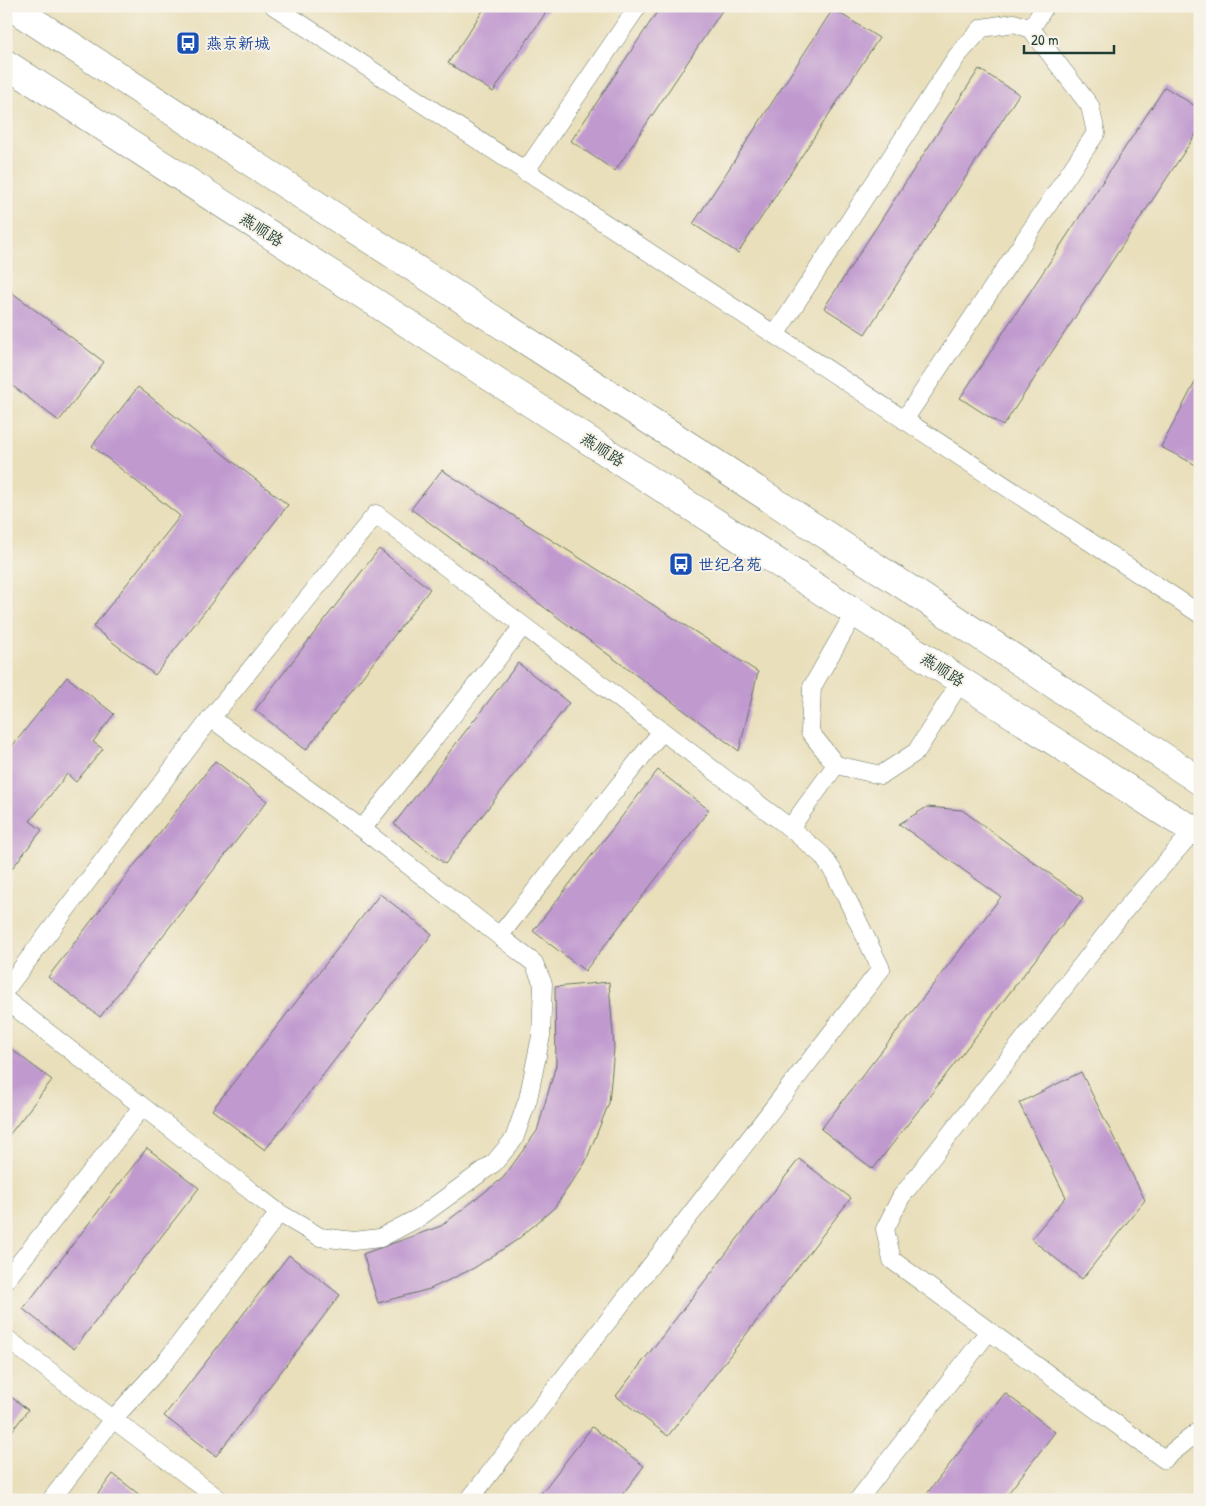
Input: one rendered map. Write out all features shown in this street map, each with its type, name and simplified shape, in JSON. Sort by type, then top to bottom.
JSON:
[{"type":"main road","points":[[10,6],[924,599],[1200,781]]},
{"type":"main road","name":"燕顺路","points":[[6,64],[1197,832]]},
{"type":"lane","points":[[526,172],[638,6]]},
{"type":"lane","points":[[1031,29],[1046,6]]},
{"type":"lane","points":[[279,7],[526,172],[1200,614]]},
{"type":"lane","points":[[775,335],[957,56],[982,28],[1014,23],[1031,29],[1090,106],[1096,133],[904,420]]},
{"type":"lane","points":[[6,989],[211,718],[376,514],[790,828],[822,855],[835,874],[881,969],[469,1500]]},
{"type":"lane","points":[[855,612],[812,687],[810,732],[836,765],[881,775],[916,752],[961,681]]},
{"type":"lane","points":[[442,729],[523,626]]},
{"type":"lane","points":[[362,829],[523,626]]},
{"type":"lane","points":[[939,716],[961,681]]},
{"type":"lane","points":[[6,1000],[279,1213],[320,1237],[354,1241],[380,1238],[418,1218],[494,1163],[514,1139],[528,1099],[541,1036],[543,984],[534,963],[362,829],[211,718]]},
{"type":"lane","points":[[500,935],[662,731]]},
{"type":"lane","points":[[790,828],[836,765]]},
{"type":"lane","points":[[1197,832],[1123,912],[901,1197],[885,1229],[892,1260],[1164,1459],[1200,1430]]},
{"type":"lane","points":[[6,1280],[142,1107]]},
{"type":"lane","points":[[51,1500],[113,1419],[167,1360],[279,1213]]},
{"type":"lane","points":[[858,1500],[989,1331]]},
{"type":"lane","points":[[6,1338],[220,1500]]},
{"type":"building","points":[[486,6],[550,6],[493,92],[448,63]]},
{"type":"building","points":[[661,6],[725,6],[615,171],[571,141]]},
{"type":"building","points":[[833,9],[879,38],[738,253],[693,224]]},
{"type":"building","points":[[979,69],[1019,94],[865,334],[824,308]]},
{"type":"building","points":[[1165,87],[1200,109],[1200,128],[1003,426],[960,398]]},
{"type":"building","points":[[6,288],[104,362],[59,421],[6,381]]},
{"type":"building","points":[[1200,373],[1200,467],[1161,447]]},
{"type":"building","points":[[138,387],[288,505],[155,675],[93,627],[180,516],[92,446]]},
{"type":"building","points":[[442,470],[758,672],[739,751],[411,509]]},
{"type":"building","points":[[379,549],[430,589],[306,750],[255,710]]},
{"type":"building","points":[[518,663],[569,703],[445,864],[394,824]]},
{"type":"building","points":[[67,677],[114,714],[93,742],[103,749],[76,782],[67,774],[30,821],[42,830],[6,876],[6,754]]},
{"type":"building","points":[[215,761],[267,801],[100,1017],[48,977]]},
{"type":"building","points":[[658,770],[709,810],[585,971],[533,931]]},
{"type":"building","points":[[927,807],[962,810],[1083,898],[873,1169],[821,1129],[1001,897],[899,824]]},
{"type":"building","points":[[380,894],[432,934],[265,1150],[212,1110]]},
{"type":"building","points":[[609,982],[614,1048],[609,1103],[585,1163],[554,1208],[517,1240],[474,1268],[430,1289],[378,1303],[363,1254],[441,1226],[503,1178],[537,1131],[556,1065],[555,987]]},
{"type":"building","points":[[6,1045],[52,1080],[6,1139]]},
{"type":"building","points":[[1081,1072],[1145,1200],[1082,1279],[1031,1239],[1066,1197],[1019,1103]]},
{"type":"building","points":[[147,1148],[199,1188],[74,1349],[23,1309]]},
{"type":"building","points":[[799,1159],[851,1198],[668,1436],[616,1396]]},
{"type":"building","points":[[289,1255],[340,1295],[216,1456],[164,1416]]},
{"type":"building","points":[[6,1393],[28,1410],[6,1439]]},
{"type":"building","points":[[1005,1393],[1055,1432],[1003,1500],[922,1500]]},
{"type":"building","points":[[592,1427],[644,1466],[618,1500],[536,1500]]},
{"type":"building","points":[[113,1474],[146,1500],[93,1500]]},
{"type":"place","name":"燕京新城","points":[[188,43]]},
{"type":"place","name":"世纪名苑","points":[[681,564]]}]
